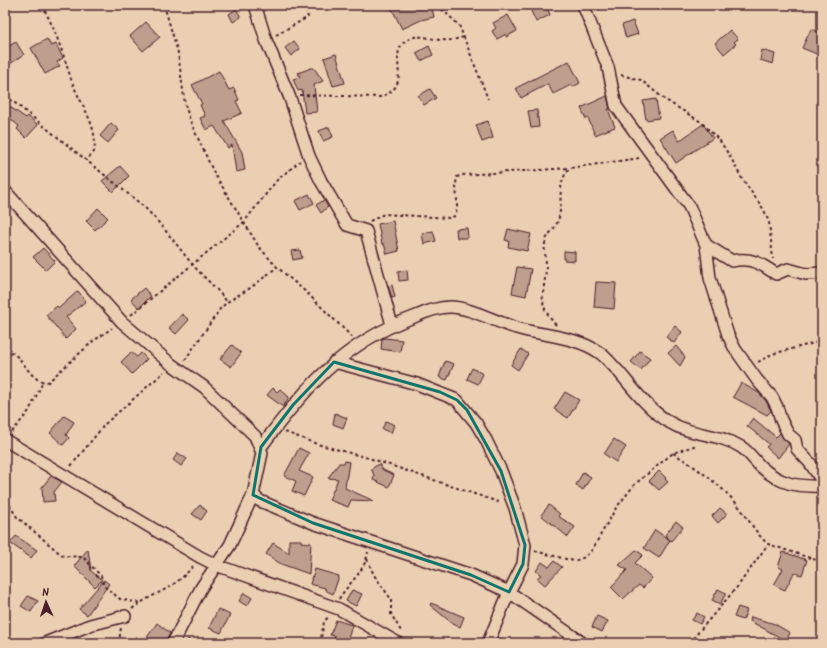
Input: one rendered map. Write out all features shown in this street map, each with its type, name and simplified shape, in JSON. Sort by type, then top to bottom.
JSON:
[{"type":"street","points":[[255,5],[266,40],[290,98],[309,156],[321,181],[347,225],[350,227],[358,227],[366,231],[392,325]]},
{"type":"street","points":[[583,5],[608,67],[616,106],[689,206],[706,245],[710,278],[728,335],[748,368],[772,397],[788,434],[795,440],[797,449],[810,462],[822,480]]},
{"type":"street","points":[[5,191],[122,322],[204,388],[255,436],[261,447],[260,463],[254,480],[253,495],[230,545],[201,588],[173,643]]},
{"type":"street","points":[[706,245],[732,261],[744,258],[761,264],[776,274],[788,269],[806,274],[822,273]]},
{"type":"street","points":[[261,447],[293,405],[334,362],[361,343],[392,325],[434,310],[451,307],[518,329],[589,346],[601,354],[643,400],[667,421],[679,428],[719,437],[743,448],[761,466],[790,485],[822,486]]},
{"type":"street","points":[[334,362],[418,384],[457,400],[476,423],[486,440],[502,471],[516,508],[526,545],[523,564],[508,592],[488,643]]},
{"type":"street","points":[[5,440],[200,557],[216,565],[339,609],[400,640]]},
{"type":"street","points":[[253,495],[260,501],[313,523],[471,575],[508,592],[583,643]]},
{"type":"street","points":[[45,643],[90,626],[125,616]]},
{"type":"path","points":[[42,5],[61,45],[71,80],[92,127],[95,139],[94,152],[86,160]]},
{"type":"path","points":[[164,5],[178,52],[185,105],[190,123],[214,173],[259,247],[277,268],[307,293],[346,332],[361,343]]},
{"type":"path","points":[[266,40],[308,17],[304,5]]},
{"type":"path","points":[[437,5],[459,25],[488,98]]},
{"type":"path","points":[[290,98],[304,94],[374,97],[388,95],[395,89],[399,80],[398,53],[407,41],[413,37],[422,36],[442,40],[464,37]]},
{"type":"path","points":[[608,67],[617,74],[641,80],[664,99],[701,122],[720,141],[741,177],[764,210],[769,222],[776,274]]},
{"type":"path","points":[[5,95],[142,205],[160,223],[192,265],[217,288],[227,302]]},
{"type":"path","points":[[5,350],[14,353],[34,378],[43,382],[48,382],[92,342],[122,322],[244,222],[277,180],[290,167],[309,156]]},
{"type":"path","points":[[358,227],[384,214],[449,218],[455,216],[458,208],[456,182],[457,177],[463,175],[570,168],[653,157]]},
{"type":"path","points":[[557,326],[548,316],[542,301],[546,265],[544,246],[547,238],[557,224],[561,181],[564,174],[570,168]]},
{"type":"path","points":[[64,475],[105,424],[192,352],[220,309],[227,302],[252,287],[277,268]]},
{"type":"path","points":[[748,368],[772,354],[822,341]]},
{"type":"path","points":[[5,440],[29,411],[43,382]]},
{"type":"path","points":[[275,428],[317,444],[372,460],[516,508]]},
{"type":"path","points":[[526,545],[538,553],[553,557],[574,561],[585,557],[592,550],[616,508],[635,484],[673,453],[699,444]]},
{"type":"path","points":[[673,453],[702,471],[720,488],[736,504],[762,539],[768,544],[822,562]]},
{"type":"path","points":[[6,500],[17,517],[63,556],[83,557],[101,576],[104,586],[120,599],[139,603]]},
{"type":"path","points":[[320,643],[324,622],[339,609],[340,597],[357,578],[367,559],[369,541]]},
{"type":"path","points":[[689,643],[738,586],[768,544]]},
{"type":"path","points":[[118,643],[120,627],[125,616],[139,603],[173,586],[182,579],[200,557]]},
{"type":"path","points":[[367,559],[374,575],[391,599],[392,614],[400,640]]},
{"type":"highlighted area","points":[[334,362],[440,392],[457,400],[467,410],[501,471],[525,545],[523,564],[509,592],[471,575],[313,523],[253,495],[261,447],[293,405]]},
{"type":"building","points":[[390,5],[431,5],[434,17],[421,20],[402,29]]},
{"type":"building","points":[[538,5],[546,5],[550,15],[536,22],[530,9]]},
{"type":"building","points":[[236,9],[241,17],[233,22],[229,14]]},
{"type":"building","points":[[508,15],[517,31],[506,37],[506,34],[497,39],[492,31],[496,28],[493,23]]},
{"type":"building","points":[[633,21],[638,34],[626,38],[622,25]]},
{"type":"building","points":[[146,22],[160,37],[143,51],[130,36]]},
{"type":"building","points":[[811,29],[822,33],[822,49],[819,55],[802,48]]},
{"type":"building","points":[[730,30],[738,39],[734,42],[736,44],[724,54],[715,43]]},
{"type":"building","points":[[47,39],[51,46],[56,44],[63,58],[57,62],[60,66],[45,74],[31,48]]},
{"type":"building","points":[[294,41],[300,49],[291,56],[285,48]]},
{"type":"building","points":[[16,42],[24,55],[5,67],[5,48]]},
{"type":"building","points":[[429,46],[433,55],[421,61],[416,53]]},
{"type":"building","points":[[762,50],[775,54],[773,64],[760,60]]},
{"type":"building","points":[[336,54],[345,83],[333,86],[324,58]]},
{"type":"building","points":[[569,61],[580,83],[573,87],[571,85],[553,94],[548,84],[521,98],[516,88]]},
{"type":"building","points":[[314,68],[323,81],[314,85],[317,112],[305,113],[302,90],[298,91],[293,79],[300,77],[298,73]]},
{"type":"building","points":[[219,71],[229,90],[234,88],[239,100],[236,101],[242,113],[224,121],[242,152],[245,170],[236,172],[232,145],[228,148],[214,126],[206,130],[200,118],[205,116],[200,105],[202,104],[192,85]]},
{"type":"building","points":[[430,89],[436,98],[424,105],[418,96]]},
{"type":"building","points":[[607,96],[610,109],[608,109],[615,127],[595,135],[588,118],[586,119],[581,108]]},
{"type":"building","points":[[656,99],[659,118],[646,120],[643,101]]},
{"type":"building","points":[[10,107],[26,118],[28,116],[38,125],[26,138],[17,129],[19,126],[5,115]]},
{"type":"building","points":[[537,110],[539,127],[531,128],[528,111]]},
{"type":"building","points":[[488,121],[493,138],[482,142],[476,125]]},
{"type":"building","points":[[111,123],[119,130],[108,143],[100,136]]},
{"type":"building","points":[[703,124],[713,138],[676,163],[660,138],[673,130],[679,141]]},
{"type":"building","points":[[329,127],[333,137],[323,141],[319,131]]},
{"type":"building","points":[[120,166],[129,176],[113,192],[102,181]]},
{"type":"building","points":[[309,194],[314,203],[300,210],[295,201]]},
{"type":"building","points":[[324,200],[328,207],[321,213],[316,205]]},
{"type":"building","points":[[98,208],[108,218],[95,230],[86,221]]},
{"type":"building","points":[[393,221],[399,251],[387,254],[384,244],[382,244],[378,224]]},
{"type":"building","points":[[467,228],[468,238],[457,238],[456,229]]},
{"type":"building","points":[[508,229],[531,234],[527,251],[508,247],[509,241],[505,240]]},
{"type":"building","points":[[433,231],[436,241],[424,244],[422,233]]},
{"type":"building","points":[[43,248],[55,261],[46,270],[33,257]]},
{"type":"building","points":[[300,250],[302,258],[293,260],[291,251]]},
{"type":"building","points":[[564,251],[575,252],[575,261],[564,260]]},
{"type":"building","points":[[517,267],[531,269],[526,296],[512,293]]},
{"type":"building","points":[[407,270],[408,280],[399,281],[398,272]]},
{"type":"building","points":[[596,282],[616,283],[614,309],[594,307]]},
{"type":"building","points":[[392,285],[395,297],[392,298],[388,286]]},
{"type":"building","points":[[144,288],[151,296],[139,308],[131,299]]},
{"type":"building","points":[[78,291],[86,301],[66,317],[76,329],[66,339],[46,315],[57,306],[59,308]]},
{"type":"building","points":[[182,314],[189,320],[176,334],[169,328]]},
{"type":"building","points":[[675,326],[682,332],[674,343],[666,337]]},
{"type":"building","points":[[382,339],[402,340],[400,352],[381,349]]},
{"type":"building","points":[[232,345],[241,353],[231,367],[220,359]]},
{"type":"building","points":[[676,346],[685,357],[680,366],[668,353]]},
{"type":"building","points":[[521,349],[528,354],[518,370],[511,365]]},
{"type":"building","points":[[640,351],[650,358],[641,370],[631,362]]},
{"type":"building","points":[[131,352],[137,357],[141,353],[147,359],[132,374],[121,362]]},
{"type":"building","points":[[445,361],[454,364],[447,380],[439,377]]},
{"type":"building","points":[[472,368],[483,374],[478,384],[467,379]]},
{"type":"building","points":[[741,383],[759,393],[766,401],[771,411],[767,415],[733,397]]},
{"type":"building","points":[[273,388],[277,392],[280,389],[289,397],[283,407],[267,395]]},
{"type":"building","points":[[565,392],[579,400],[568,418],[554,409]]},
{"type":"building","points":[[335,413],[347,418],[343,428],[333,424]]},
{"type":"building","points":[[64,416],[74,422],[66,435],[69,438],[63,445],[50,433]]},
{"type":"building","points":[[753,418],[776,437],[780,433],[789,444],[778,458],[766,447],[769,444],[747,426]]},
{"type":"building","points":[[386,421],[394,425],[391,433],[382,429]]},
{"type":"building","points":[[614,439],[626,447],[616,462],[604,454]]},
{"type":"building","points":[[299,448],[309,453],[299,471],[313,477],[304,496],[292,491],[296,481],[284,476]]},
{"type":"building","points":[[178,453],[187,459],[181,466],[173,460]]},
{"type":"building","points":[[345,461],[349,462],[345,488],[374,501],[351,500],[348,507],[329,500],[338,479],[328,478],[339,463],[344,463]]},
{"type":"building","points":[[379,464],[383,470],[394,475],[389,487],[373,480],[374,475],[371,469]]},
{"type":"building","points":[[659,471],[668,482],[659,490],[649,481]]},
{"type":"building","points":[[583,472],[591,477],[583,490],[576,485]]},
{"type":"building","points":[[51,476],[62,482],[54,492],[55,501],[43,502],[42,487]]},
{"type":"building","points":[[200,505],[207,511],[201,520],[192,514]]},
{"type":"building","points":[[549,505],[560,514],[558,516],[575,527],[568,537],[541,515]]},
{"type":"building","points":[[720,508],[727,514],[718,523],[712,516]]},
{"type":"building","points":[[676,521],[683,527],[671,541],[665,535]]},
{"type":"building","points":[[655,530],[670,540],[659,558],[644,548]]},
{"type":"building","points":[[16,536],[37,550],[31,558],[10,543]]},
{"type":"building","points":[[289,540],[301,540],[301,542],[311,543],[309,574],[281,564],[266,554],[273,543],[289,553]]},
{"type":"building","points":[[88,549],[91,571],[102,580],[95,587],[74,566]]},
{"type":"building","points":[[636,550],[643,555],[635,563],[652,578],[643,588],[639,585],[623,599],[611,587],[627,570],[619,565]]},
{"type":"building","points":[[783,552],[807,560],[802,575],[794,573],[785,590],[774,585],[783,569],[778,567]]},
{"type":"building","points":[[554,561],[562,567],[545,585],[537,578],[541,575],[536,571],[542,562],[549,567]]},
{"type":"building","points":[[315,569],[339,576],[333,594],[325,590],[325,588],[310,584]]},
{"type":"building","points":[[104,580],[109,584],[87,615],[79,609]]},
{"type":"building","points":[[718,589],[726,593],[720,604],[712,600]]},
{"type":"building","points":[[352,590],[362,594],[356,606],[346,601]]},
{"type":"building","points":[[244,593],[252,598],[247,606],[239,601]]},
{"type":"building","points":[[28,596],[38,601],[31,612],[21,606]]},
{"type":"building","points":[[431,603],[464,617],[460,627],[453,624],[430,605]]},
{"type":"building","points":[[738,607],[747,610],[743,620],[734,617]]},
{"type":"building","points":[[218,609],[230,615],[221,633],[209,628]]},
{"type":"building","points":[[697,613],[704,617],[700,624],[692,620]]},
{"type":"building","points":[[597,616],[608,621],[602,632],[592,627]]},
{"type":"building","points":[[751,617],[775,624],[790,633],[786,641],[750,621]]},
{"type":"building","points":[[336,620],[352,625],[347,643],[334,639],[335,636],[330,635]]},
{"type":"building","points":[[157,623],[170,633],[166,643],[151,643],[146,639]]}]
